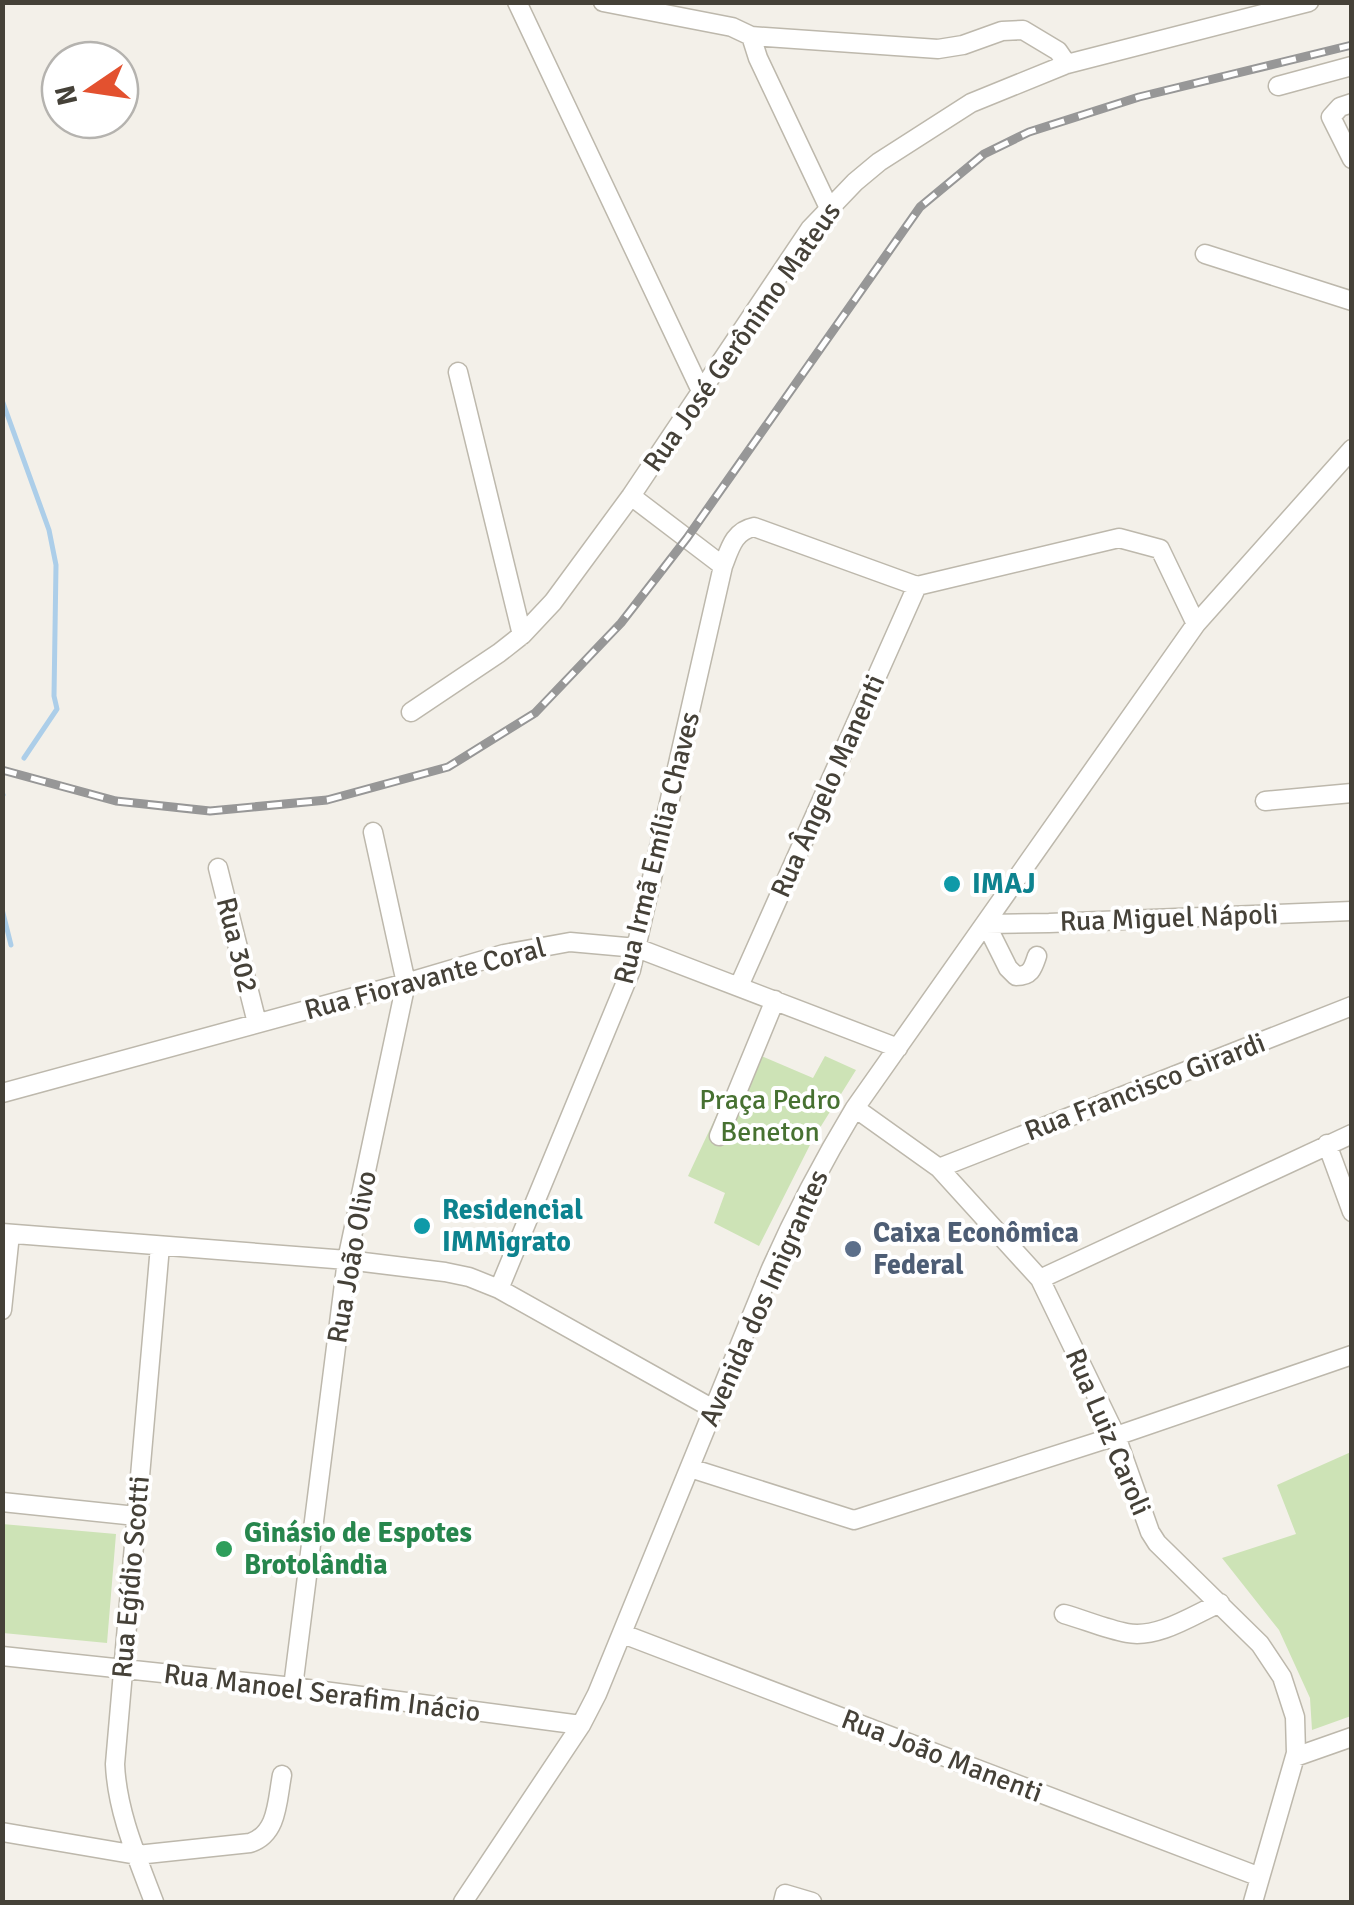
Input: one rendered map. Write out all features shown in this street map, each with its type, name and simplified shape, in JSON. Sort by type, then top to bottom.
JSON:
[{"type":"street","points":[[518,2],[701,391]]},
{"type":"street","points":[[603,2],[732,28],[751,36],[938,49],[1002,31],[1022,30],[1058,51],[1067,64]]},
{"type":"street","name":"Rua José Gerônimo Mateus","points":[[411,712],[522,635],[579,568],[631,496],[810,230],[828,208],[879,162],[971,103],[1067,64],[1238,11],[1309,2]]},
{"type":"street","points":[[751,36],[828,208]]},
{"type":"street","points":[[1278,86],[1352,66]]},
{"type":"street","points":[[1352,103],[1331,117],[1352,159]]},
{"type":"street","points":[[1205,254],[1352,301]]},
{"type":"street","points":[[458,372],[522,635]]},
{"type":"street","name":"Avenida dos Imigrantes","points":[[463,1902],[581,1726],[607,1673],[789,1227],[856,1108],[1196,624],[1352,449]]},
{"type":"street","points":[[631,496],[723,566],[732,542],[742,530],[754,527],[917,586],[1119,538],[1160,549],[1196,624]]},
{"type":"street","name":"Rua Irmã Emília Chaves","points":[[499,1289],[631,970],[723,566]]},
{"type":"street","name":"Rua Ângelo Manenti","points":[[739,986],[917,586]]},
{"type":"street","points":[[1265,801],[1352,793]]},
{"type":"street","name":"Rua João Olivo","points":[[293,1687],[346,1260],[406,984],[373,832]]},
{"type":"street","name":"Rua 302","points":[[218,868],[257,1023]]},
{"type":"street","name":"Rua Miguel Nápoli","points":[[986,924],[1352,911]]},
{"type":"street","points":[[986,924],[1016,976],[1031,972],[1037,956]]},
{"type":"street","name":"Rua Fioravante Coral","points":[[2,1093],[504,954],[570,942],[637,948],[898,1048]]},
{"type":"street","points":[[719,1136],[775,1000]]},
{"type":"street","name":"Rua Francisco Girardi","points":[[938,1168],[1352,1006]]},
{"type":"street","name":"Rua Luiz Caroli","points":[[856,1108],[938,1168],[1040,1279],[1116,1436],[1150,1532],[1260,1644],[1282,1677],[1295,1717],[1295,1757],[1253,1902]]},
{"type":"street","points":[[1040,1279],[1352,1134]]},
{"type":"street","points":[[1328,1144],[1352,1212]]},
{"type":"street","points":[[2,1310],[6,1234],[346,1260],[457,1274],[499,1289],[714,1410]]},
{"type":"street","name":"Rua Egídio Scotti","points":[[154,1902],[116,1790],[115,1764],[160,1246]]},
{"type":"street","points":[[690,1468],[854,1520],[1352,1355]]},
{"type":"street","points":[[2,1502],[136,1516]]},
{"type":"street","points":[[1064,1614],[1127,1634],[1140,1634],[1166,1628],[1220,1603]]},
{"type":"street","name":"Rua João Manenti","points":[[623,1634],[1260,1877]]},
{"type":"street","name":"Rua Manoel Serafim Inácio","points":[[2,1656],[293,1687],[581,1726]]},
{"type":"street","points":[[1295,1757],[1352,1736]]},
{"type":"street","points":[[2,1832],[136,1856],[235,1846],[262,1840],[269,1831],[282,1775]]},
{"type":"street","points":[[784,1898],[812,1902]]},
{"type":"green space","name":"Praça Pedro Beneton","points":[[747,1050],[813,1078],[825,1056],[856,1070],[813,1139],[759,1246],[714,1223],[725,1193],[688,1176]]},
{"type":"green space","points":[[1351,1452],[1351,1716],[1312,1730],[1310,1698],[1279,1630],[1222,1558],[1296,1534],[1277,1485]]},
{"type":"green space","points":[[2,1524],[116,1534],[107,1643],[3,1633]]},
{"type":"waterway","points":[[2,400],[49,530],[56,565],[57,709],[24,758]]},
{"type":"waterway","points":[[2,909],[11,945]]},
{"type":"railway","points":[[2,770],[116,801],[210,811],[327,800],[448,767],[535,713],[621,623],[687,538],[920,207],[984,154],[1029,132],[1139,97],[1352,45]]},
{"type":"place","name":"IMAJ","points":[[952,884]]},
{"type":"place","name":"Residencial IMMigrato","points":[[422,1226]]},
{"type":"place","name":"Caixa Econômica Federal","points":[[853,1249]]},
{"type":"place","name":"Ginásio de Espotes Brotolândia","points":[[224,1549]]}]
